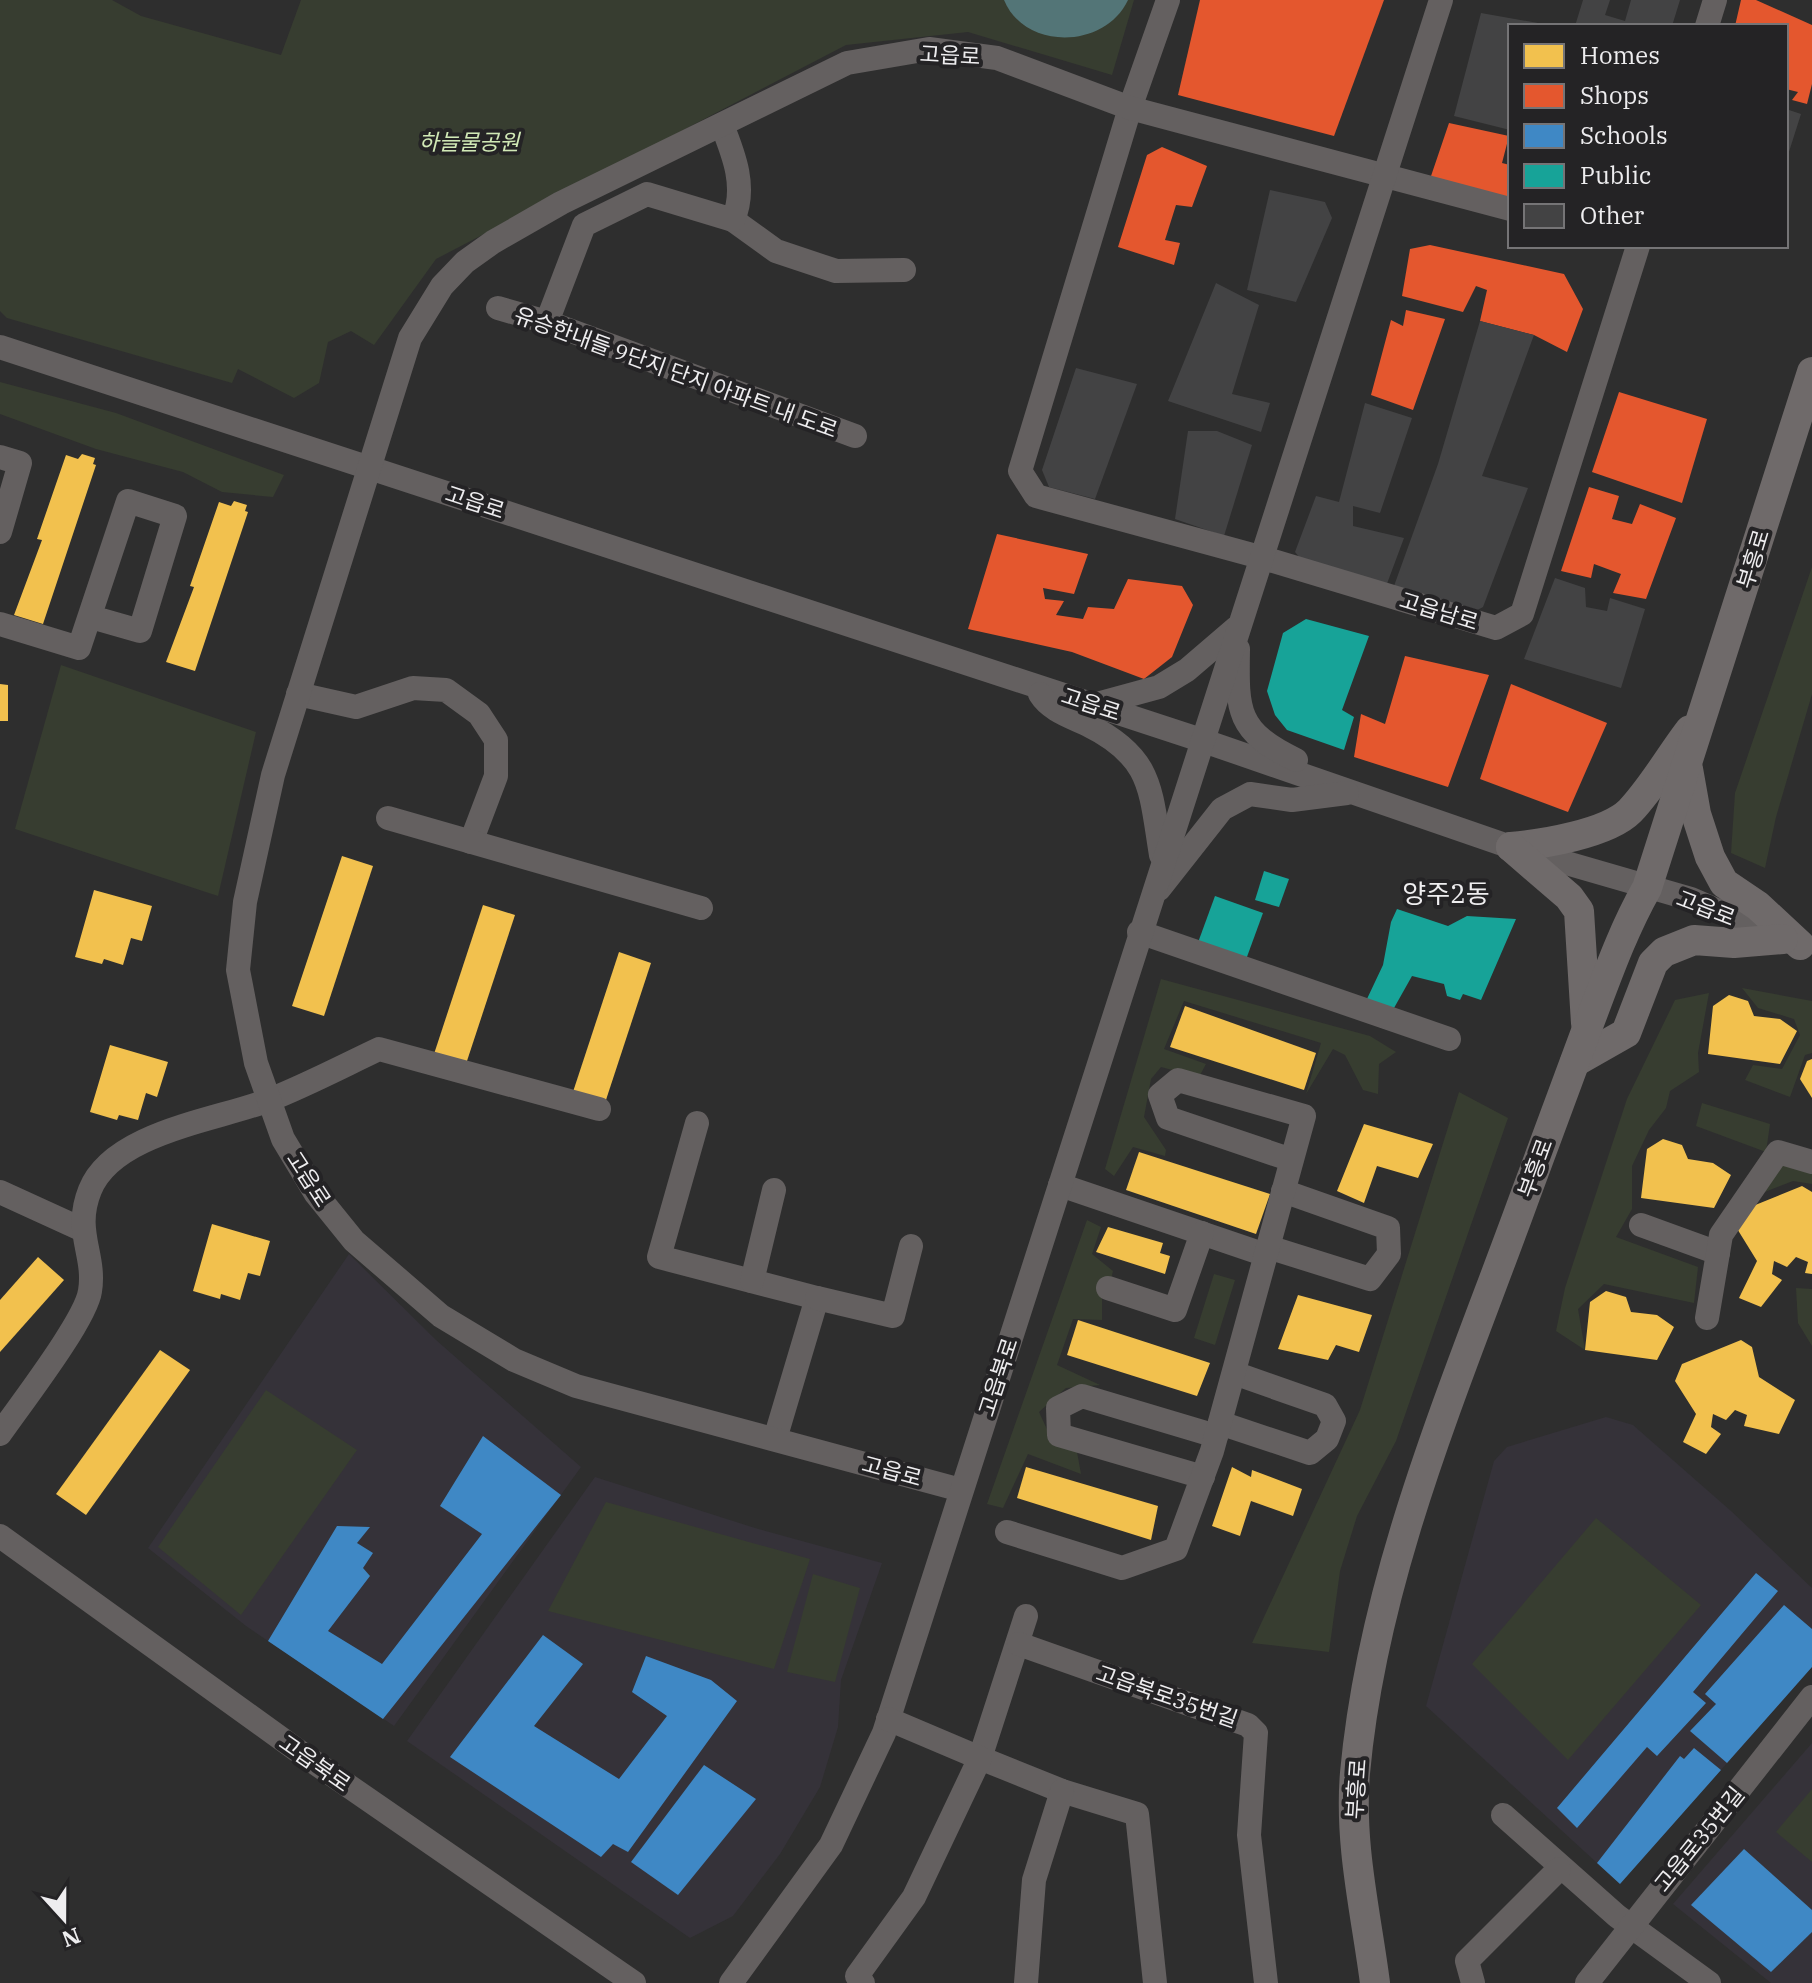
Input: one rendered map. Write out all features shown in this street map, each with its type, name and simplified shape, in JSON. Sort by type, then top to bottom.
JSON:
[{"type":"main road","name":"부흥로","points":[[1373,1969],[1359,1888],[1353,1822],[1357,1759],[1383,1620],[1428,1462],[1627,923],[1647,888],[1812,372]]},
{"type":"main road","points":[[1511,847],[1547,844],[1608,825],[1629,812],[1707,706]]},
{"type":"main road","points":[[1687,764],[1696,814],[1710,857],[1724,883],[1758,906],[1798,944]]},
{"type":"main road","points":[[1511,847],[1569,897],[1579,911],[1586,1031]]},
{"type":"main road","points":[[1575,1062],[1626,1033],[1653,963],[1664,952],[1694,940],[1798,944]]},
{"type":"main road","points":[[1359,1983],[1373,1969]]},
{"type":"street","points":[[1168,0],[1130,108],[1508,208]]},
{"type":"street","points":[[1201,740],[1441,0]]},
{"type":"street","points":[[1708,24],[1715,0]]},
{"type":"street","name":"고읍로","points":[[961,1490],[576,1386],[514,1360],[441,1316],[354,1241],[316,1194],[283,1139],[267,1101],[238,970],[245,902],[273,775],[367,467],[410,338],[442,286],[465,262],[561,203],[847,63],[929,49],[997,58],[1130,108]]},
{"type":"street","name":"고읍남로","points":[[1130,108],[1020,471],[1036,496],[1260,557],[1496,628],[1522,614],[1637,248]]},
{"type":"street","points":[[722,125],[737,163],[739,208],[733,220]]},
{"type":"street","name":"유승한내들 9단지 단지 아파트 내 도로","points":[[548,318],[584,225],[647,194],[733,220],[776,251],[836,271],[904,270]]},
{"type":"street","name":"유승한내들 9단지 단지 아파트 내 도로","points":[[498,308],[548,318],[855,436]]},
{"type":"street","name":"고읍로","points":[[0,347],[1201,740],[1511,847],[1691,899],[1798,944]]},
{"type":"street","points":[[0,457],[20,463],[0,532]]},
{"type":"street","points":[[0,624],[79,648],[128,501],[175,516],[140,631],[91,617]]},
{"type":"street","points":[[1093,705],[1159,687],[1187,670],[1238,626]]},
{"type":"street","points":[[1238,626],[1237,696],[1246,724],[1271,748],[1364,796]]},
{"type":"street","points":[[1034,686],[1047,705],[1111,736],[1136,758],[1150,789],[1162,861]]},
{"type":"street","points":[[298,694],[356,707],[413,688],[446,690],[479,714],[496,740],[496,776],[471,842]]},
{"type":"street","name":"고읍북로","points":[[731,1983],[831,1845],[888,1719],[1201,740]]},
{"type":"street","points":[[1148,904],[1222,809],[1250,794],[1292,800],[1364,796]]},
{"type":"street","points":[[388,818],[701,908]]},
{"type":"street","points":[[1139,932],[1449,1039]]},
{"type":"street","points":[[0,1434],[78,1318],[90,1292],[89,1263],[81,1229],[90,1188],[116,1156],[235,1108],[267,1101],[379,1049],[599,1109]]},
{"type":"street","points":[[1007,1532],[1122,1568],[1176,1549],[1218,1429],[1234,1373],[1304,1116],[1178,1080],[1160,1095],[1168,1118],[1292,1160]]},
{"type":"street","points":[[697,1123],[659,1257],[893,1316],[911,1246]]},
{"type":"street","points":[[1707,1318],[1721,1235],[1778,1152],[1812,1162]]},
{"type":"street","points":[[1060,1185],[1202,1233],[1370,1279],[1389,1254],[1388,1228],[1283,1191]]},
{"type":"street","points":[[752,1281],[774,1190]]},
{"type":"street","points":[[0,1192],[30,1209],[81,1229]]},
{"type":"street","points":[[1641,1225],[1718,1253]]},
{"type":"street","points":[[1108,1288],[1175,1310],[1202,1233]]},
{"type":"street","points":[[775,1439],[817,1298]]},
{"type":"street","points":[[1203,1477],[1059,1435],[1058,1408],[1082,1396],[1310,1453],[1327,1439],[1334,1421],[1325,1405],[1234,1373]]},
{"type":"street","name":"고읍북로","points":[[0,1536],[308,1758],[634,1983]]},
{"type":"street","points":[[863,1983],[857,1976],[914,1897],[980,1758],[1026,1616]]},
{"type":"street","name":"고읍북로35번길","points":[[1019,1644],[1248,1725],[1256,1733],[1249,1835],[1266,1983]]},
{"type":"street","name":"고읍로35번길","points":[[1587,1983],[1812,1697]]},
{"type":"street","points":[[888,1719],[1062,1791],[1137,1814],[1155,1983]]},
{"type":"street","points":[[1026,1983],[1034,1880],[1062,1791]]},
{"type":"street","points":[[1503,1815],[1559,1869],[1696,1980]]},
{"type":"street","points":[[1473,1983],[1467,1961],[1559,1869]]},
{"type":"shaded area","points":[[349,1254],[436,1340],[581,1467],[394,1726],[246,1626],[148,1548]]},
{"type":"shaded area","points":[[1606,1417],[1633,1425],[1812,1588],[1812,1667],[1620,1884],[1426,1706],[1494,1461],[1507,1447]]},
{"type":"shaded area","points":[[595,1477],[755,1528],[882,1563],[841,1680],[838,1727],[820,1787],[780,1854],[733,1916],[690,1938],[407,1741]]},
{"type":"shaded area","points":[[1812,1743],[1812,1983],[1771,1983],[1673,1904]]},
{"type":"green space","name":"하늘물공원","points":[[0,0],[112,0],[141,16],[281,55],[301,0],[1134,0],[1112,75],[968,32],[846,45],[436,259],[374,345],[351,331],[328,342],[319,383],[294,398],[238,369],[232,383],[7,318],[0,311]]},
{"type":"green space","points":[[0,382],[116,413],[284,475],[273,497],[222,492],[183,472],[96,449],[0,414]]},
{"type":"green space","points":[[1812,567],[1812,694],[1776,817],[1765,868],[1731,853],[1735,793]]},
{"type":"green space","points":[[61,665],[256,732],[218,896],[15,829]]},
{"type":"green space","points":[[1161,979],[1370,1036],[1396,1052],[1379,1064],[1378,1094],[1363,1090],[1345,1055],[1333,1049],[1306,1094],[1321,1043],[1184,1001],[1164,1049],[1206,1064],[1199,1077],[1161,1067],[1151,1079],[1144,1117],[1166,1150],[1165,1156],[1133,1147],[1114,1176],[1105,1169]]},
{"type":"green space","points":[[1742,988],[1812,1001],[1812,1053],[1805,1055],[1790,1097],[1745,1080],[1753,1065],[1782,1069],[1800,1035],[1794,1019],[1758,1008]]},
{"type":"green space","points":[[1709,993],[1698,1053],[1699,1072],[1670,1091],[1666,1108],[1649,1130],[1632,1166],[1632,1209],[1616,1237],[1698,1267],[1694,1303],[1604,1284],[1578,1309],[1585,1350],[1556,1331],[1565,1288],[1627,1099],[1675,1000]]},
{"type":"green space","points":[[1459,1092],[1508,1118],[1396,1441],[1357,1516],[1340,1571],[1329,1652],[1252,1643],[1360,1410]]},
{"type":"green space","points":[[1702,1103],[1770,1124],[1766,1152],[1696,1126]]},
{"type":"green space","points":[[1783,1159],[1812,1168],[1812,1184],[1793,1181],[1752,1197]]},
{"type":"green space","points":[[1087,1220],[1101,1227],[1092,1254],[1113,1271],[1111,1279],[1096,1287],[1102,1298],[1102,1320],[1073,1319],[1057,1365],[1100,1385],[1066,1388],[1039,1412],[1051,1438],[1077,1452],[1081,1474],[1028,1454],[1003,1508],[987,1504]]},
{"type":"green space","points":[[1214,1274],[1235,1280],[1215,1345],[1194,1338]]},
{"type":"green space","points":[[1796,1288],[1812,1289],[1812,1346],[1798,1323]]},
{"type":"green space","points":[[266,1390],[357,1450],[241,1615],[158,1547]]},
{"type":"green space","points":[[606,1502],[810,1559],[774,1669],[548,1611]]},
{"type":"green space","points":[[1596,1518],[1701,1605],[1568,1760],[1472,1664]]},
{"type":"green space","points":[[813,1574],[860,1588],[835,1682],[787,1672]]},
{"type":"green space","points":[[1812,1789],[1812,1862],[1776,1832]]},
{"type":"water","points":[[1004,0],[1128,0],[1117,16],[1102,28],[1065,38],[1029,28],[1014,17]]},
{"type":"building: Homes","points":[[82,454],[95,458],[93,464],[96,465],[43,624],[14,615],[42,540],[37,539],[66,455],[78,459]]},
{"type":"building: Homes","points":[[234,501],[247,505],[245,511],[248,512],[195,671],[166,662],[194,587],[190,586],[219,502],[231,506]]},
{"type":"building: Homes","points":[[0,684],[8,685],[8,721],[0,721]]},
{"type":"building: Homes","points":[[342,856],[373,866],[324,1016],[292,1006]]},
{"type":"building: Homes","points":[[94,890],[152,906],[142,941],[131,938],[123,965],[104,959],[102,964],[75,957]]},
{"type":"building: Homes","points":[[483,905],[515,915],[466,1064],[434,1054]]},
{"type":"building: Homes","points":[[619,952],[651,963],[603,1109],[571,1098]]},
{"type":"building: Homes","points":[[1729,995],[1748,1001],[1754,1016],[1780,1019],[1797,1031],[1780,1064],[1708,1054],[1713,1006]]},
{"type":"building: Homes","points":[[1185,1006],[1316,1053],[1304,1090],[1170,1047]]},
{"type":"building: Homes","points":[[110,1045],[168,1062],[157,1097],[146,1093],[138,1120],[119,1115],[117,1120],[90,1112]]},
{"type":"building: Homes","points":[[1812,1059],[1812,1098],[1800,1079],[1807,1061]]},
{"type":"building: Homes","points":[[1364,1124],[1433,1144],[1418,1178],[1377,1166],[1364,1203],[1337,1191]]},
{"type":"building: Homes","points":[[1663,1139],[1682,1145],[1688,1159],[1713,1163],[1731,1175],[1714,1208],[1641,1198],[1647,1149]]},
{"type":"building: Homes","points":[[1139,1152],[1270,1194],[1256,1234],[1126,1190]]},
{"type":"building: Homes","points":[[1802,1186],[1812,1192],[1812,1274],[1805,1273],[1808,1262],[1796,1257],[1787,1267],[1774,1261],[1772,1274],[1782,1280],[1761,1307],[1739,1298],[1757,1261],[1736,1227],[1743,1210]]},
{"type":"building: Homes","points":[[212,1224],[270,1241],[260,1276],[248,1273],[240,1300],[221,1294],[220,1299],[193,1291]]},
{"type":"building: Homes","points":[[1108,1227],[1163,1243],[1160,1253],[1170,1256],[1165,1274],[1096,1252]]},
{"type":"building: Homes","points":[[38,1257],[64,1280],[0,1352],[0,1300]]},
{"type":"building: Homes","points":[[1606,1291],[1626,1297],[1631,1312],[1657,1315],[1674,1327],[1657,1360],[1585,1350],[1590,1302]]},
{"type":"building: Homes","points":[[1298,1295],[1372,1315],[1359,1352],[1336,1345],[1328,1360],[1278,1349]]},
{"type":"building: Homes","points":[[1078,1320],[1210,1363],[1197,1396],[1067,1355]]},
{"type":"building: Homes","points":[[1741,1340],[1752,1347],[1759,1377],[1795,1400],[1779,1434],[1744,1426],[1747,1415],[1735,1410],[1726,1420],[1713,1414],[1711,1427],[1721,1434],[1706,1454],[1683,1442],[1696,1414],[1675,1381],[1682,1364]]},
{"type":"building: Homes","points":[[160,1350],[190,1370],[86,1515],[56,1494]]},
{"type":"building: Homes","points":[[1026,1467],[1158,1506],[1151,1540],[1017,1498]]},
{"type":"building: Homes","points":[[1232,1467],[1251,1477],[1252,1470],[1302,1489],[1293,1516],[1251,1501],[1240,1536],[1212,1526]]},
{"type":"building: Shops","points":[[1200,0],[1384,0],[1334,136],[1178,95]]},
{"type":"building: Shops","points":[[1741,0],[1756,0],[1812,25],[1812,84],[1807,104],[1792,100],[1798,92],[1788,90],[1788,24],[1735,24]]},
{"type":"building: Shops","points":[[1449,123],[1508,136],[1502,163],[1508,164],[1508,198],[1430,179]]},
{"type":"building: Shops","points":[[1162,147],[1207,166],[1192,207],[1176,205],[1165,240],[1180,243],[1174,265],[1118,247],[1147,155]]},
{"type":"building: Shops","points":[[1430,245],[1564,274],[1583,309],[1567,352],[1534,335],[1480,321],[1487,290],[1476,286],[1463,312],[1402,296],[1410,249]]},
{"type":"building: Shops","points":[[1406,310],[1445,319],[1413,410],[1371,395],[1391,320],[1403,326]]},
{"type":"building: Shops","points":[[1619,392],[1707,419],[1682,503],[1592,472]]},
{"type":"building: Shops","points":[[1589,487],[1619,496],[1612,519],[1632,524],[1640,504],[1676,518],[1646,599],[1613,593],[1621,574],[1594,564],[1591,578],[1561,571]]},
{"type":"building: Shops","points":[[997,534],[1088,554],[1074,594],[1043,588],[1045,599],[1064,601],[1056,615],[1083,619],[1088,607],[1114,609],[1128,579],[1182,586],[1193,605],[1172,657],[1144,679],[1072,652],[968,629]]},
{"type":"building: Shops","points":[[1405,656],[1489,675],[1448,787],[1354,757],[1361,714],[1385,724]]},
{"type":"building: Shops","points":[[1511,684],[1607,723],[1568,812],[1480,779]]},
{"type":"building: Schools","points":[[483,1436],[561,1495],[383,1719],[268,1641],[337,1526],[370,1527],[357,1543],[373,1553],[363,1568],[370,1576],[328,1631],[382,1664],[482,1534],[440,1506]]},
{"type":"building: Schools","points":[[1756,1573],[1778,1591],[1693,1692],[1706,1703],[1657,1756],[1647,1747],[1577,1828],[1557,1808]]},
{"type":"building: Schools","points":[[1784,1605],[1812,1629],[1812,1667],[1727,1763],[1690,1731],[1716,1704],[1705,1694]]},
{"type":"building: Schools","points":[[543,1635],[583,1664],[534,1726],[619,1779],[667,1716],[632,1692],[646,1656],[711,1680],[737,1701],[628,1852],[613,1844],[601,1857],[450,1757]]},
{"type":"building: Schools","points":[[1694,1748],[1721,1770],[1620,1884],[1597,1863],[1680,1756],[1684,1759]]},
{"type":"building: Schools","points":[[704,1765],[756,1799],[678,1895],[631,1862]]},
{"type":"building: Schools","points":[[1744,1849],[1812,1910],[1812,1932],[1771,1972],[1691,1905]]},
{"type":"building: Public","points":[[1306,619],[1369,636],[1342,710],[1354,717],[1344,750],[1287,730],[1275,715],[1267,691],[1283,633]]},
{"type":"building: Public","points":[[1264,871],[1289,879],[1279,907],[1255,900]]},
{"type":"building: Public","points":[[1215,896],[1263,913],[1244,965],[1196,948]]},
{"type":"building: Public","points":[[1397,909],[1448,926],[1467,916],[1516,919],[1481,1000],[1463,994],[1460,1000],[1447,996],[1444,984],[1412,976],[1394,1008],[1366,1001],[1383,965],[1391,922]]},
{"type":"building: Other","points":[[1583,0],[1610,0],[1605,15],[1625,21],[1631,0],[1680,0],[1673,24],[1576,24]]},
{"type":"building: Other","points":[[1481,13],[1538,23],[1508,24],[1508,130],[1454,116]]},
{"type":"building: Other","points":[[1788,110],[1801,114],[1788,155]]},
{"type":"building: Other","points":[[1270,190],[1325,202],[1332,218],[1296,302],[1247,290]]},
{"type":"building: Other","points":[[1216,283],[1259,305],[1232,394],[1270,403],[1261,432],[1168,401]]},
{"type":"building: Other","points":[[1480,321],[1534,335],[1482,476],[1528,488],[1483,607],[1472,613],[1394,586],[1438,464]]},
{"type":"building: Other","points":[[1076,368],[1137,384],[1095,499],[1049,487],[1042,470]]},
{"type":"building: Other","points":[[1365,403],[1412,418],[1380,513],[1353,506],[1353,526],[1404,538],[1385,589],[1306,565],[1295,552],[1316,496],[1339,502]]},
{"type":"building: Other","points":[[1188,431],[1217,431],[1252,445],[1224,536],[1175,519]]},
{"type":"building: Other","points":[[1555,578],[1585,588],[1586,607],[1607,611],[1610,598],[1645,609],[1621,688],[1524,659]]},
{"type":"district","name":"양주2동","points":[[1446,894]]}]
